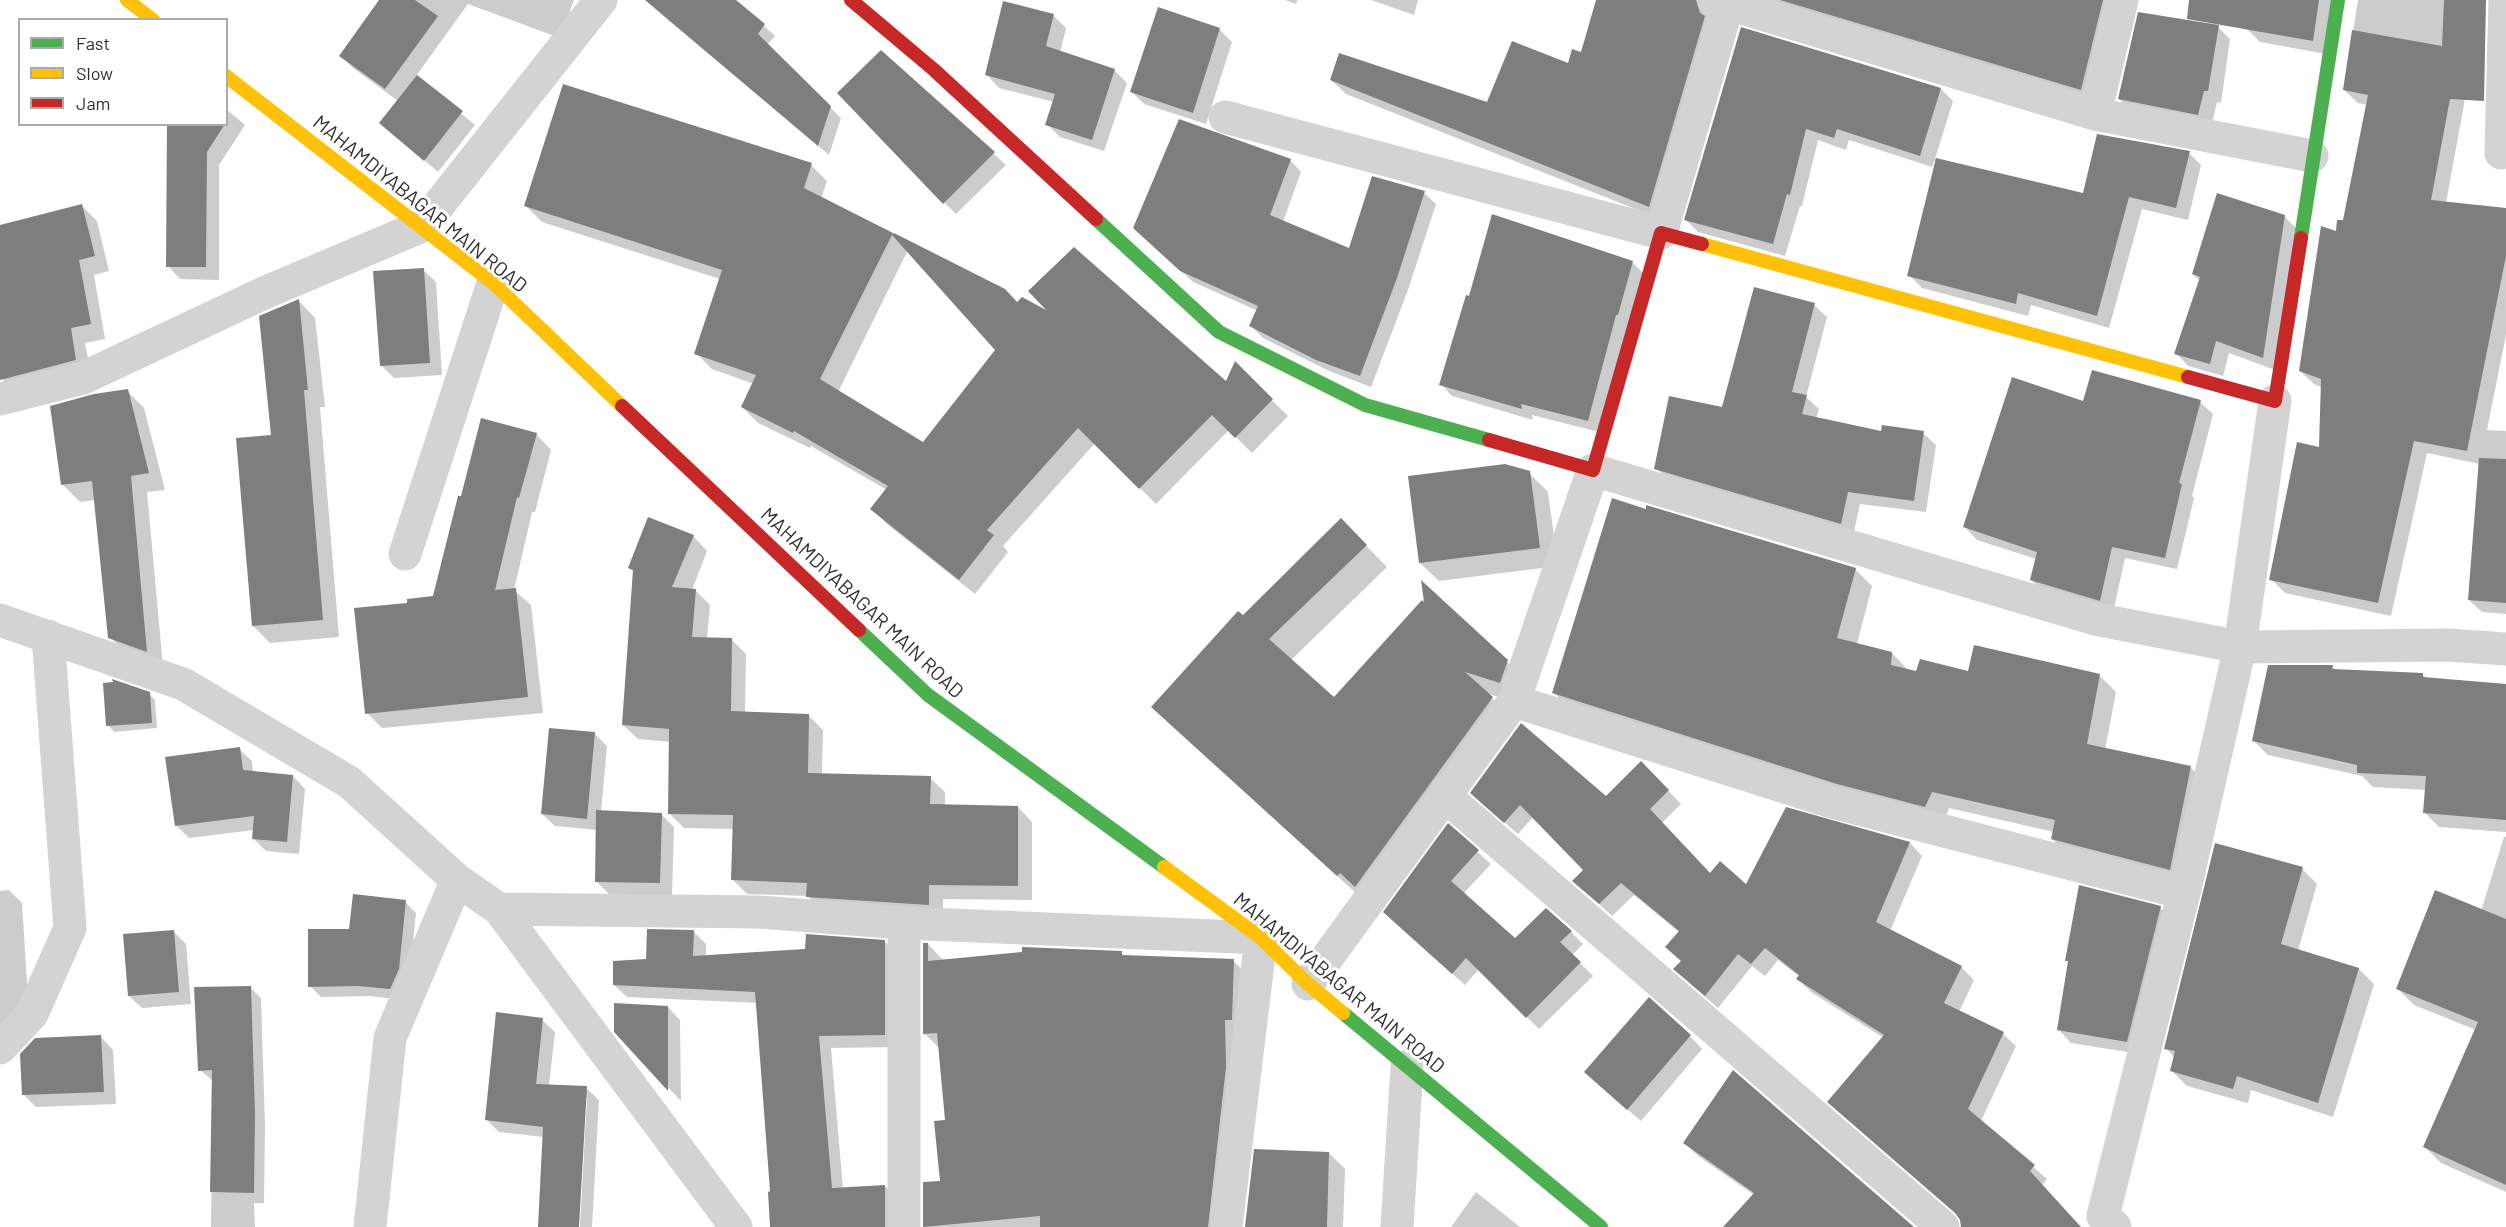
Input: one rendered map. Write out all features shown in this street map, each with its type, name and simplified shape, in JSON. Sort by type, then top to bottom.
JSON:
[{"type":"street","points":[[127,0],[150,18]]},
{"type":"street","points":[[0,399],[83,378],[264,293],[422,226],[601,0]]},
{"type":"street","points":[[851,0],[933,69],[1219,332],[1365,405],[2095,619],[2240,647],[2448,645],[2506,649]]},
{"type":"street","points":[[2095,114],[2122,0]]},
{"type":"street","points":[[2115,1227],[2103,1216],[2184,893],[2240,647],[2312,156],[2338,0]]},
{"type":"street","points":[[2501,153],[2505,0]]},
{"type":"street","points":[[1308,984],[1514,701],[1593,470],[1724,1],[2095,114],[2312,156]]},
{"type":"street","name":"MAHAMDIYABAGAR MAIN ROAD","points":[[228,78],[493,283],[928,695],[1261,938],[1308,984],[1600,1227]]},
{"type":"street","points":[[1225,117],[1661,233],[2275,401]]},
{"type":"street","points":[[405,554],[493,283]]},
{"type":"street","points":[[0,620],[183,684],[349,782],[457,880],[499,909],[736,1227]]},
{"type":"street","points":[[0,1048],[32,1014],[70,928],[48,636]]},
{"type":"street","points":[[1514,701],[1832,802],[2184,893]]},
{"type":"street","points":[[1445,796],[1943,1227]]},
{"type":"street","points":[[370,1227],[390,1038],[457,880]]},
{"type":"street","points":[[499,909],[759,912],[904,923],[1261,938],[1226,1227]]},
{"type":"street","points":[[904,923],[904,1227]]},
{"type":"street","points":[[1397,1227],[1407,1066]]},
{"type":"building","points":[[379,0],[415,0],[438,16],[385,89],[339,56]]},
{"type":"building","points":[[645,0],[736,0],[765,24],[758,34],[831,106],[818,146]]},
{"type":"building","points":[[1596,0],[1696,0],[1700,13],[1705,16],[1649,207],[1330,80],[1339,53],[1487,102],[1512,41],[1568,63],[1572,49],[1581,52]]},
{"type":"building","points":[[1780,0],[2103,0],[2081,90]]},
{"type":"building","points":[[2189,0],[2319,0],[2313,41],[2187,19]]},
{"type":"building","points":[[2444,0],[2486,0],[2484,101],[2450,99],[2431,200],[2506,208],[2506,256],[2467,451],[2414,441],[2378,603],[2269,580],[2297,442],[2319,447],[2321,379],[2299,371],[2321,226],[2336,231],[2337,220],[2343,220],[2368,95],[2343,90],[2352,30],[2442,46]]},
{"type":"building","points":[[1003,1],[1054,14],[1046,46],[1115,69],[1092,140],[1045,125],[1055,94],[985,75]]},
{"type":"building","points":[[1158,7],[1220,28],[1193,113],[1130,92]]},
{"type":"building","points":[[2138,12],[2219,25],[2208,91],[2204,91],[2198,115],[2118,99]]},
{"type":"building","points":[[1741,27],[1941,88],[1920,156],[1837,129],[1834,138],[1806,129],[1790,195],[1787,194],[1773,244],[1684,220]]},
{"type":"building","points":[[881,50],[995,152],[943,204],[837,93]]},
{"type":"building","points":[[417,75],[463,111],[424,161],[379,123]]},
{"type":"building","points":[[563,84],[812,163],[804,188],[893,233],[892,235],[894,233],[1005,289],[1017,302],[1022,297],[1046,310],[1028,291],[1074,247],[1226,381],[1235,361],[1273,399],[1235,438],[1212,415],[1139,489],[1078,428],[987,530],[994,535],[959,580],[870,509],[888,486],[794,431],[793,433],[741,407],[756,375],[694,354],[722,270],[524,206]],"holes":[[[892,235],[995,350],[923,442],[820,379]]]},
{"type":"building","points":[[1179,119],[1291,159],[1270,215],[1349,248],[1372,176],[1425,191],[1397,278],[1360,376],[1316,360],[1249,326],[1258,306],[1180,271],[1133,228]]},
{"type":"building","points":[[167,126],[224,126],[207,152],[206,267],[166,267]]},
{"type":"building","points":[[2097,134],[2190,151],[2176,208],[2129,197],[2097,316],[2018,293],[2016,304],[1907,276],[1936,158],[2083,193]]},
{"type":"building","points":[[2217,193],[2285,215],[2263,358],[2216,341],[2210,364],[2174,354],[2200,277],[2192,274]]},
{"type":"building","points":[[82,204],[95,256],[79,260],[91,324],[71,328],[76,360],[0,380],[0,225]]},
{"type":"building","points":[[1492,214],[1633,261],[1588,421],[1521,404],[1522,409],[1439,385],[1466,295],[1469,296]]},
{"type":"building","points":[[424,268],[430,363],[380,366],[373,271]]},
{"type":"building","points":[[1754,287],[1815,303],[1792,392],[1807,395],[1802,414],[1881,431],[1882,425],[1924,431],[1914,501],[1848,492],[1841,524],[1654,469],[1669,396],[1722,407]]},
{"type":"building","points":[[299,299],[308,390],[304,390],[323,620],[252,626],[236,438],[271,435],[259,316]]},
{"type":"building","points":[[2092,370],[2201,400],[2179,483],[2182,484],[2165,558],[2112,547],[2100,601],[2030,580],[2037,552],[1963,527],[2012,377],[2083,401]]},
{"type":"building","points":[[128,389],[149,473],[131,476],[147,652],[108,638],[92,481],[61,485],[50,406],[94,394]]},
{"type":"building","points":[[481,418],[537,433],[519,498],[517,497],[495,590],[516,588],[528,697],[365,714],[354,608],[407,603],[407,599],[433,596],[458,496],[461,496]]},
{"type":"building","points":[[2479,458],[2506,459],[2506,603],[2468,600]]},
{"type":"building","points":[[1505,464],[1530,471],[1540,548],[1419,563],[1408,476]]},
{"type":"building","points":[[1612,498],[1646,509],[1646,505],[1856,568],[1837,638],[1892,652],[1891,665],[1916,671],[1920,659],[1968,671],[1974,645],[2100,674],[2087,744],[2191,766],[2170,870],[2051,839],[2055,820],[1932,792],[1925,807],[1837,784],[1552,693]]},
{"type":"building","points":[[648,517],[694,535],[672,587],[696,589],[692,637],[732,638],[731,711],[809,714],[808,773],[931,776],[930,804],[1018,806],[1018,886],[929,885],[929,905],[806,897],[807,883],[731,880],[733,815],[668,814],[669,729],[622,725],[633,570],[628,568]]},
{"type":"building","points":[[1341,518],[1367,545],[1269,639],[1334,697],[1422,600],[1424,602],[1421,580],[1508,660],[1500,683],[1465,672],[1493,697],[1355,887],[1340,873],[1337,876],[1151,707],[1238,611],[1243,615]]},
{"type":"building","points":[[2268,665],[2333,665],[2332,669],[2423,673],[2423,677],[2506,684],[2506,820],[2423,813],[2426,776],[2357,773],[2357,765],[2252,741]]},
{"type":"building","points":[[112,679],[150,692],[152,723],[106,726],[103,683],[113,682]]},
{"type":"building","points":[[1521,723],[1606,796],[1641,761],[1669,790],[1650,809],[1710,873],[1720,861],[1746,884],[1786,807],[1910,842],[1876,922],[1962,966],[1944,1003],[2004,1032],[1968,1109],[2035,1165],[2030,1171],[2081,1227],[1961,1227],[1960,1220],[1955,1213],[1827,1102],[1884,1035],[1796,979],[1799,975],[1765,948],[1751,964],[1738,954],[1705,996],[1673,969],[1681,961],[1665,947],[1679,931],[1621,883],[1599,904],[1572,881],[1583,870],[1520,805],[1504,823],[1470,793]]},
{"type":"building","points":[[549,728],[595,732],[587,819],[541,814]]},
{"type":"building","points":[[240,747],[243,770],[293,775],[287,842],[252,839],[254,816],[175,826],[165,757]]},
{"type":"building","points":[[596,810],[662,813],[660,883],[595,882]]},
{"type":"building","points":[[1448,823],[1479,850],[1451,881],[1515,938],[1546,908],[1572,931],[1560,942],[1581,962],[1526,1018],[1466,958],[1452,974],[1383,912]]},
{"type":"building","points":[[2215,843],[2303,867],[2281,944],[2359,968],[2318,1103],[2237,1076],[2233,1089],[2170,1071],[2175,1051],[2164,1049]]},
{"type":"building","points":[[2079,885],[2161,906],[2127,1042],[2057,1030],[2068,961],[2065,961]]},
{"type":"building","points":[[2435,890],[2506,919],[2506,1185],[2423,1147],[2478,1022],[2396,989]]},
{"type":"building","points":[[353,894],[406,900],[399,969],[390,989],[358,986],[308,987],[308,929],[349,929]]},
{"type":"building","points":[[647,929],[694,930],[693,956],[805,949],[806,934],[885,940],[885,1035],[819,1036],[832,1188],[885,1185],[885,1227],[770,1227],[768,1192],[770,1191],[755,992],[613,985],[613,961],[646,959]]},
{"type":"building","points":[[174,930],[179,992],[128,996],[123,934]]},
{"type":"building","points":[[923,943],[928,943],[928,961],[1022,952],[1022,947],[1122,951],[1122,955],[1234,959],[1232,1020],[1225,1020],[1226,1067],[1208,1227],[1040,1227],[1040,1216],[923,1227],[923,1182],[940,1181],[934,1121],[945,1120],[937,1033],[923,1034]]},
{"type":"building","points":[[251,986],[255,1114],[254,1193],[210,1192],[212,1070],[198,1071],[194,987]]},
{"type":"building","points":[[1649,997],[1691,1035],[1627,1110],[1584,1072]]},
{"type":"building","points":[[614,1003],[668,1006],[668,1091],[614,1032]]},
{"type":"building","points":[[496,1012],[543,1018],[536,1084],[587,1086],[579,1227],[538,1227],[543,1127],[485,1120]]},
{"type":"building","points":[[101,1035],[104,1092],[22,1095],[20,1054],[35,1038]]},
{"type":"building","points":[[1733,1070],[1914,1227],[1723,1227],[1754,1193],[1683,1143]]},
{"type":"building","points":[[1254,1149],[1329,1152],[1327,1227],[1245,1227]]},
{"type":"traffic: fast","points":[[2301,238],[2338,0]]},
{"type":"traffic: fast","points":[[1096,219],[1219,332],[1365,405],[1489,440]]},
{"type":"traffic: fast","points":[[859,630],[928,695],[1164,867]]},
{"type":"traffic: fast","points":[[1343,1013],[1601,1227]]},
{"type":"traffic: slow","points":[[127,0],[150,18]]},
{"type":"traffic: slow","points":[[228,78],[493,283],[622,406]]},
{"type":"traffic: slow","points":[[1702,244],[2188,377]]},
{"type":"traffic: slow","points":[[1164,867],[1261,938],[1308,984],[1343,1013]]},
{"type":"traffic: jam","points":[[851,0],[933,69],[1096,219]]},
{"type":"traffic: jam","points":[[1489,440],[1593,470],[1661,233],[1702,244]]},
{"type":"traffic: jam","points":[[2188,377],[2275,401],[2301,238]]},
{"type":"traffic: jam","points":[[622,406],[859,630]]}]
